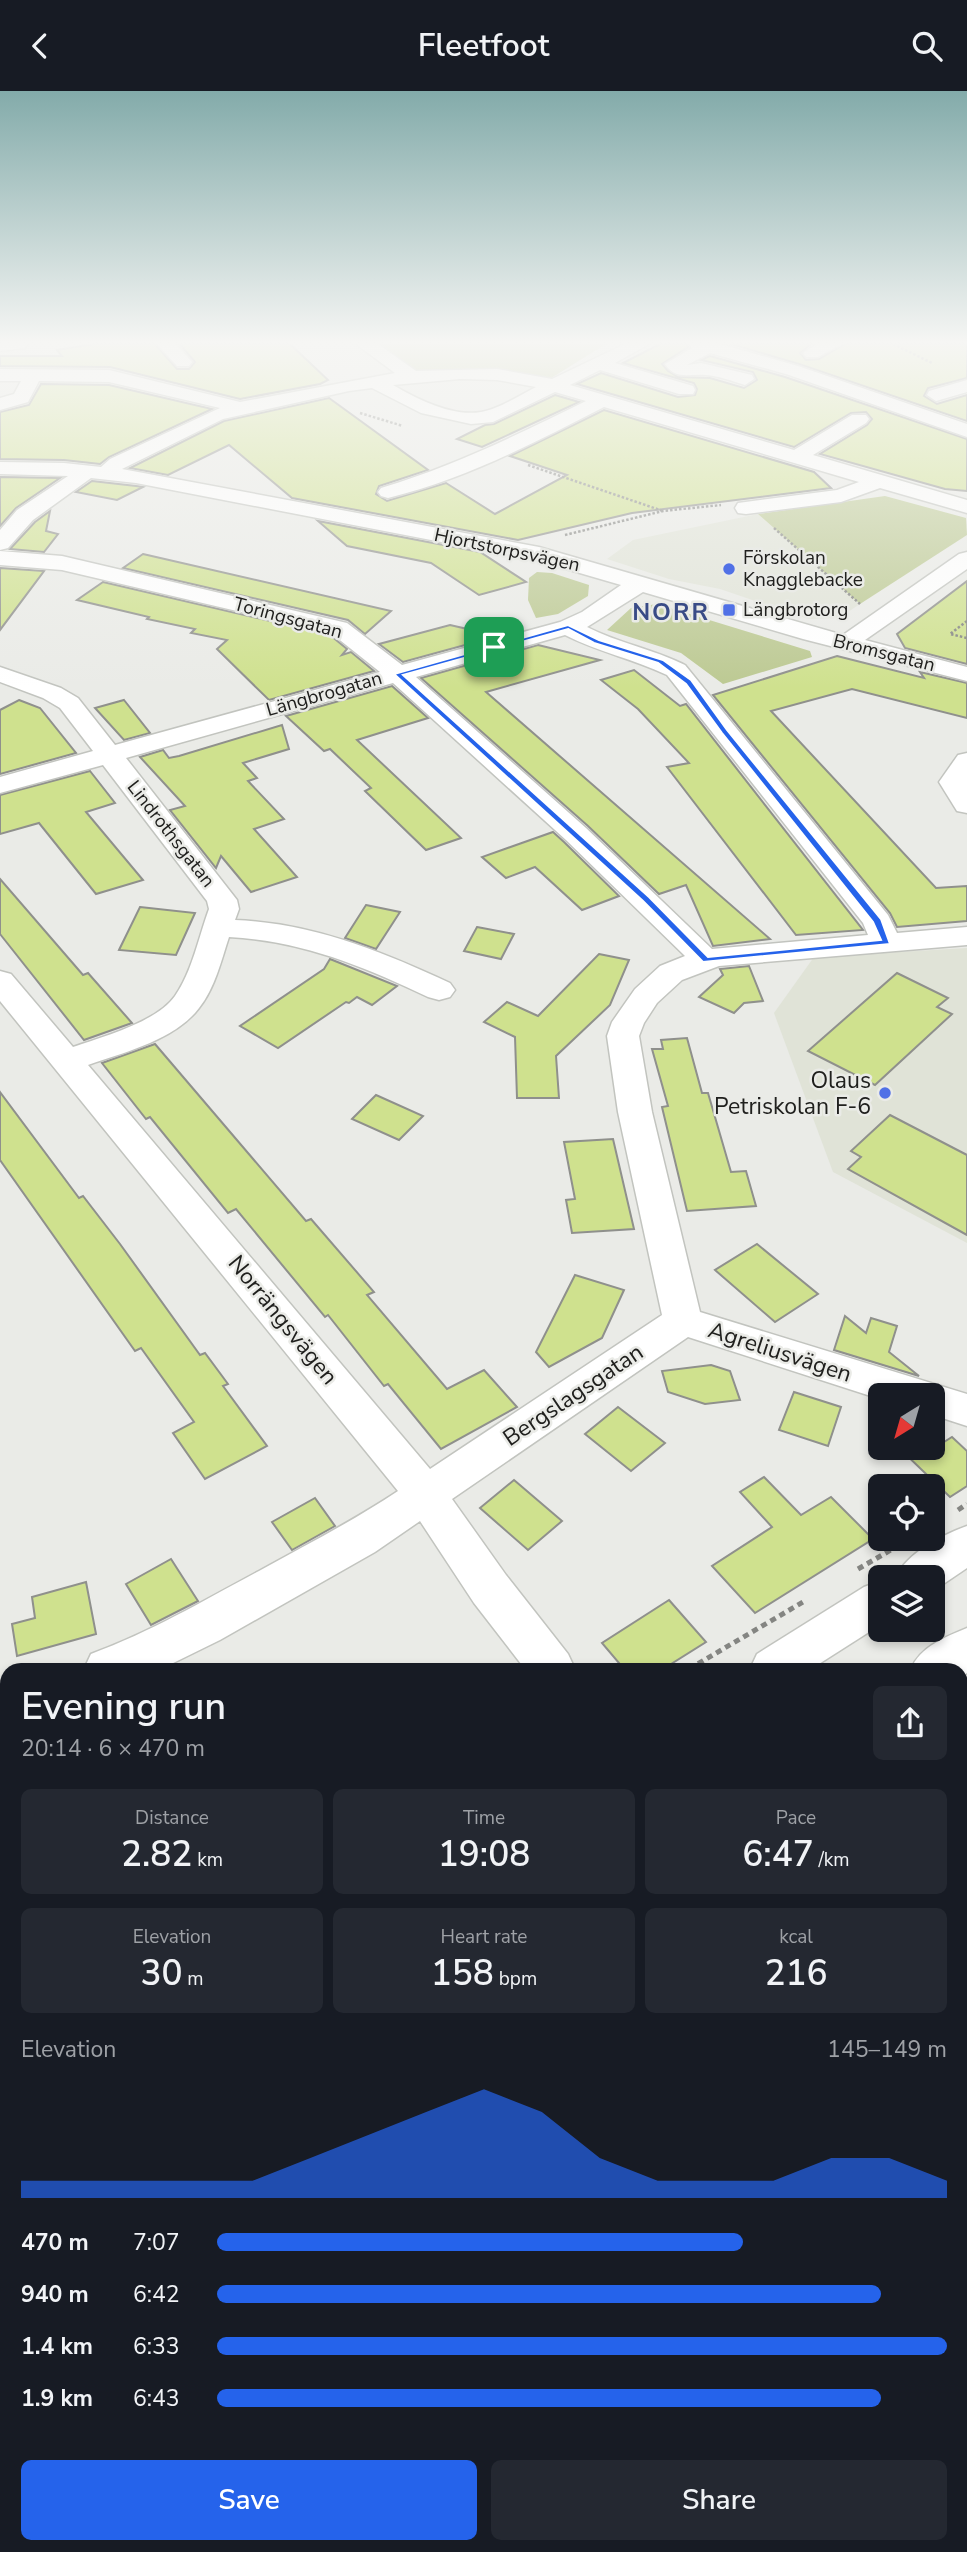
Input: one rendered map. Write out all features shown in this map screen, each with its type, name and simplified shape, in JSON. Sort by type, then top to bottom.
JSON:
[{"type":"street","points":[[0,544],[24,515],[126,459]]},
{"type":"street","points":[[388,492],[442,476],[484,459]]},
{"type":"street","points":[[797,459],[967,507]]},
{"type":"street","name":"Hjortstorpsvägen","points":[[0,468],[98,472],[515,549],[639,584]]},
{"type":"street","points":[[746,508],[841,495],[877,482]]},
{"type":"street","name":"Toringsgatan","points":[[0,558],[62,562],[339,628],[350,634],[646,899],[706,960]]},
{"type":"street","points":[[848,643],[967,559]]},
{"type":"street","name":"Längbrogatan","points":[[0,785],[568,627],[590,617],[639,584]]},
{"type":"street","name":"Bromsgatan","points":[[639,584],[967,674]]},
{"type":"street","points":[[568,627],[597,642],[660,662],[688,682],[724,732],[877,921],[887,943]]},
{"type":"street","name":"Lindrothsgatan","points":[[0,674],[52,693],[69,703],[222,900],[224,909],[188,1001],[172,1017],[136,1035],[69,1060]]},
{"type":"street","points":[[967,761],[953,782],[967,805]]},
{"type":"street","points":[[217,928],[261,930],[314,940],[390,967],[439,990]]},
{"type":"street","points":[[683,1321],[635,1112],[623,1037],[628,1022],[646,996],[671,973],[706,960],[967,936]]},
{"type":"street","name":"Norrängsvägen","points":[[0,981],[13,1019],[69,1060],[426,1496],[490,1590],[547,1663]]},
{"type":"street","name":"Agreliusvägen","points":[[683,1321],[880,1383]]},
{"type":"street","name":"Bergslagsgatan","points":[[124,1663],[204,1626],[360,1539],[683,1321]]},
{"type":"street","points":[[945,1403],[967,1410]]},
{"type":"street","points":[[936,1565],[967,1545]]},
{"type":"street","points":[[782,1663],[868,1609]]},
{"type":"street","points":[[944,1663],[967,1649]]},
{"type":"path","points":[[515,549],[526,544],[663,511],[737,503],[758,514],[860,604],[858,611]]},
{"type":"path","points":[[967,621],[950,634],[967,638]]},
{"type":"shaded area","name":"Förskolan Knagglebacke","points":[[758,514],[860,604],[839,618],[808,619],[720,589],[669,579],[607,559],[633,540]]},
{"type":"shaded area","name":"Olaus Petriskolan F-6","points":[[967,948],[967,1243],[833,1172],[774,1013],[814,957]]},
{"type":"green space","points":[[885,496],[966,518],[967,535],[860,604],[758,514]]},
{"type":"green space","points":[[537,572],[552,573],[589,585],[588,596],[558,614],[536,618],[528,600],[529,578]]},
{"type":"green space","points":[[657,604],[810,651],[812,657],[723,684],[681,653],[607,630],[631,608]]},
{"type":"building","points":[[0,459],[107,459],[100,464],[64,460]]},
{"type":"building","points":[[148,459],[201,459],[168,475],[130,468]]},
{"type":"building","points":[[245,459],[413,459],[428,470],[379,486],[376,494],[387,501],[446,483],[495,514],[567,475],[519,459],[769,459],[814,472],[831,488],[632,513],[518,540],[292,498]]},
{"type":"building","points":[[837,459],[967,459],[967,491],[945,489]]},
{"type":"building","points":[[0,477],[60,478],[16,508],[0,526]]},
{"type":"building","points":[[92,481],[143,487],[117,500],[76,492]]},
{"type":"building","points":[[50,511],[46,531],[58,534],[44,552],[10,549],[35,522]]},
{"type":"building","points":[[318,521],[480,552],[526,582],[479,595],[431,563],[347,546]]},
{"type":"building","points":[[143,554],[391,611],[365,634],[348,620],[123,568]]},
{"type":"building","points":[[0,568],[44,571],[0,630]]},
{"type":"building","points":[[967,581],[967,664],[905,648],[897,634]]},
{"type":"building","points":[[103,582],[330,635],[347,649],[342,655],[351,652],[374,671],[269,700],[217,649],[227,640],[191,633],[195,629],[77,600]]},
{"type":"building","points":[[450,625],[498,636],[403,662],[379,644]]},
{"type":"building","points":[[538,645],[600,660],[486,692],[770,939],[713,946],[686,885],[659,894],[588,826],[421,678]]},
{"type":"building","points":[[837,656],[924,678],[920,672],[967,683],[967,718],[852,689],[771,711],[936,888],[967,886],[967,921],[897,927],[890,913],[713,695]]},
{"type":"building","points":[[634,670],[680,706],[686,704],[863,930],[796,935],[667,767],[689,763],[638,709],[601,680]]},
{"type":"building","points":[[392,686],[428,718],[357,740],[461,838],[426,850],[365,791],[371,788],[330,749],[324,751],[286,716]]},
{"type":"building","points":[[19,700],[40,708],[76,753],[0,774],[0,710]]},
{"type":"building","points":[[124,700],[150,733],[124,740],[95,708]]},
{"type":"building","points":[[282,725],[289,749],[243,763],[257,778],[248,781],[284,819],[254,829],[297,877],[251,892],[221,856],[216,868],[170,810],[185,806],[140,757],[163,750],[169,758],[179,756]]},
{"type":"building","points":[[90,771],[115,803],[86,812],[143,880],[96,894],[39,823],[0,834],[0,795]]},
{"type":"building","points":[[553,832],[619,896],[582,910],[535,867],[506,878],[482,857]]},
{"type":"building","points":[[0,879],[83,975],[88,973],[132,1023],[84,1040],[0,934]]},
{"type":"building","points":[[366,905],[400,912],[376,949],[345,938]]},
{"type":"building","points":[[140,907],[195,913],[176,955],[119,950]]},
{"type":"building","points":[[477,927],[514,934],[501,959],[464,951]]},
{"type":"building","points":[[599,954],[629,960],[610,1005],[556,1056],[559,1098],[517,1098],[515,1037],[484,1022],[507,1002],[538,1016]]},
{"type":"building","points":[[330,959],[397,986],[372,1005],[357,997],[349,1003],[346,1002],[278,1048],[240,1026],[324,969]]},
{"type":"building","points":[[749,966],[763,1001],[744,1003],[734,1013],[699,997],[723,975],[720,969]]},
{"type":"building","points":[[897,973],[948,998],[937,1007],[952,1014],[875,1085],[808,1051]]},
{"type":"building","points":[[687,1038],[702,1093],[708,1093],[731,1172],[746,1171],[756,1206],[687,1211],[662,1107],[668,1106],[652,1049],[663,1049],[661,1040]]},
{"type":"building","points":[[155,1044],[306,1221],[311,1219],[374,1292],[367,1295],[447,1389],[484,1370],[517,1407],[441,1449],[388,1384],[384,1386],[328,1315],[325,1317],[236,1209],[228,1213],[150,1117],[146,1119],[102,1063]]},
{"type":"building","points":[[0,1092],[79,1198],[83,1196],[120,1244],[200,1355],[205,1353],[228,1384],[223,1386],[267,1446],[205,1479],[173,1433],[194,1422],[141,1348],[135,1351],[0,1160]]},
{"type":"building","points":[[376,1095],[423,1116],[399,1140],[352,1119]]},
{"type":"building","points":[[890,1115],[967,1155],[967,1235],[848,1169],[861,1157],[851,1151]]},
{"type":"building","points":[[613,1139],[634,1229],[572,1233],[566,1200],[575,1199],[564,1142]]},
{"type":"building","points":[[757,1244],[818,1294],[775,1322],[715,1270]]},
{"type":"building","points":[[575,1275],[624,1290],[602,1338],[549,1367],[536,1352]]},
{"type":"building","points":[[845,1316],[866,1333],[871,1318],[897,1326],[889,1352],[919,1376],[834,1350]]},
{"type":"building","points":[[711,1365],[730,1371],[740,1400],[705,1404],[668,1392],[662,1371]]},
{"type":"building","points":[[794,1392],[841,1407],[828,1446],[779,1430]]},
{"type":"building","points":[[618,1407],[665,1443],[631,1471],[585,1434]]},
{"type":"building","points":[[952,1437],[967,1451],[967,1486],[950,1497],[945,1492],[945,1474],[926,1474],[912,1460],[945,1460],[945,1441]]},
{"type":"building","points":[[764,1477],[801,1515],[831,1497],[868,1534],[868,1542],[755,1613],[712,1566],[772,1527],[740,1492]]},
{"type":"building","points":[[514,1480],[562,1521],[528,1550],[480,1508]]},
{"type":"building","points":[[315,1498],[335,1526],[292,1550],[272,1522]]},
{"type":"building","points":[[171,1559],[198,1601],[151,1625],[126,1584]]},
{"type":"building","points":[[86,1582],[96,1634],[17,1656],[12,1624],[35,1618],[32,1597]]},
{"type":"building","points":[[669,1600],[706,1642],[673,1663],[619,1663],[602,1643]]},
{"type":"place","name":"Förskolan Knagglebacke","points":[[729,569]]},
{"type":"place","name":"Längbrotorg","points":[[729,610]]},
{"type":"place","name":"Olaus Petriskolan F-6","points":[[885,1093]]},
{"type":"district","name":"NORR","points":[[671,612]]},
{"type":"route","points":[[568,627],[597,642],[638,654],[676,670],[877,921],[887,943],[706,960],[646,899],[397,674],[494,647],[568,627]]}]
